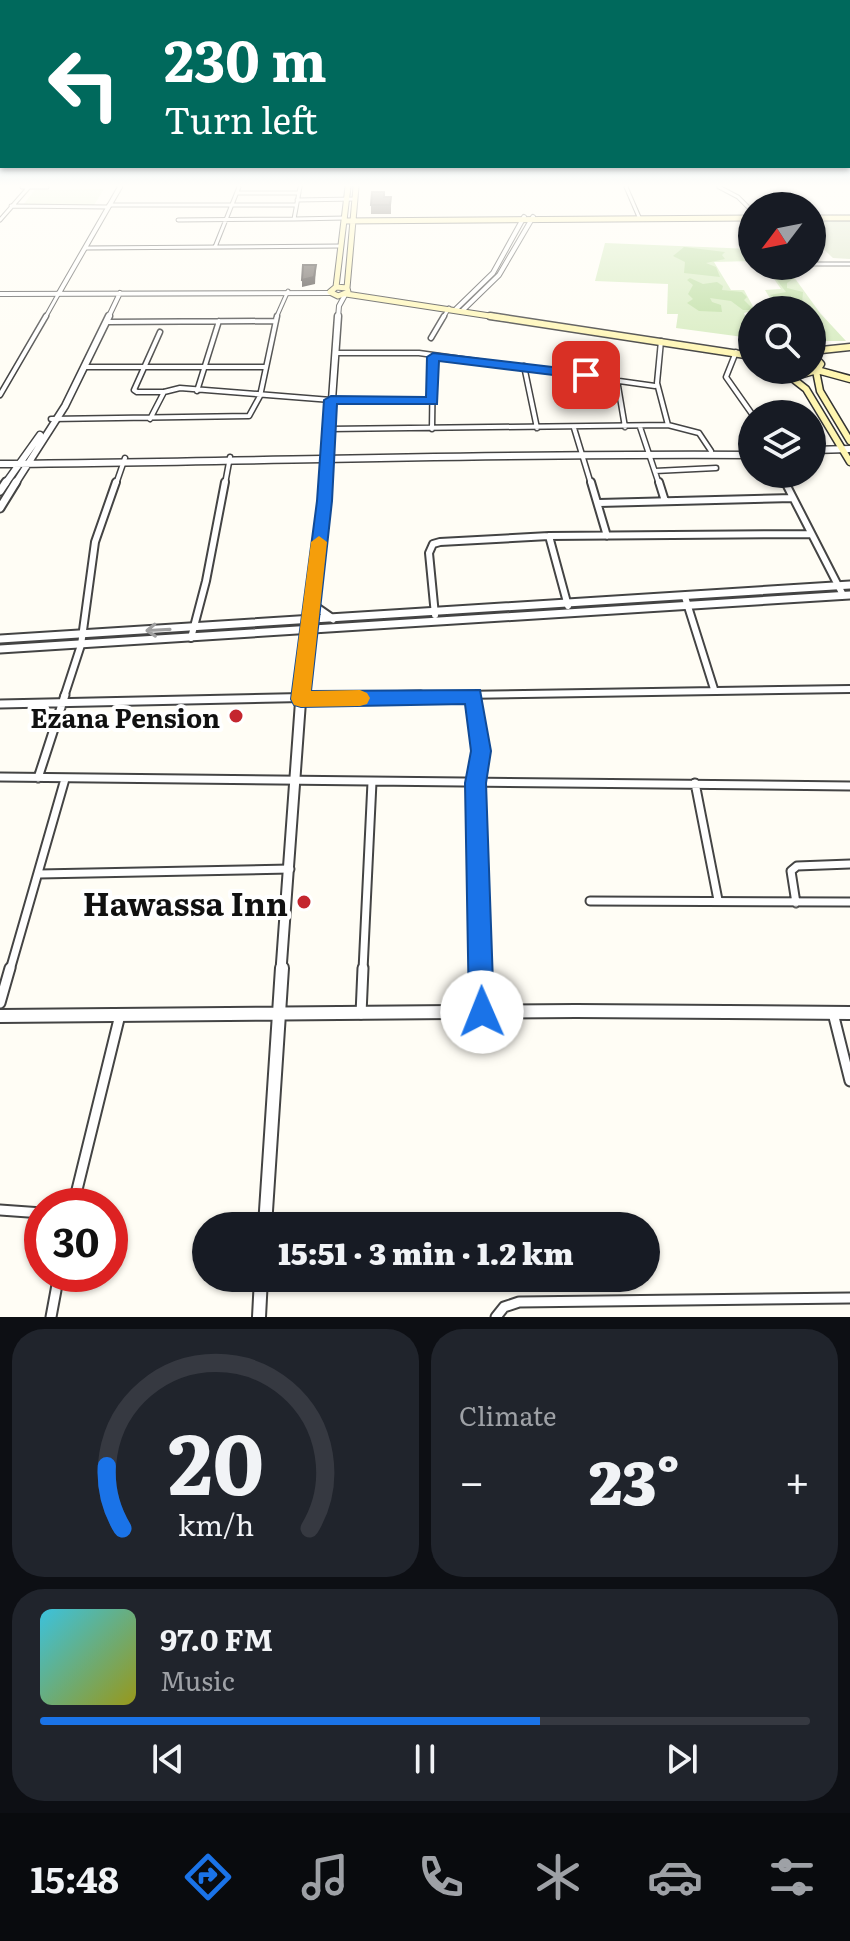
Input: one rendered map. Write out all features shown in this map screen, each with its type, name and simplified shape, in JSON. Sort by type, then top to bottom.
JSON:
[{"type":"main road","points":[[341,248],[333,291],[738,351]]},
{"type":"main road","points":[[347,292],[351,248]]},
{"type":"main road","points":[[458,308],[736,352]]},
{"type":"main road","points":[[826,351],[850,349]]},
{"type":"main road","points":[[826,364],[850,349]]},
{"type":"main road","points":[[826,371],[850,376]]},
{"type":"main road","points":[[826,375],[850,376]]},
{"type":"main road","points":[[800,384],[847,452],[850,462]]},
{"type":"main road","points":[[825,384],[850,441]]},
{"type":"street","points":[[0,395],[86,248]]},
{"type":"street","points":[[431,338],[493,273],[507,248]]},
{"type":"street","points":[[458,308],[499,275],[515,248]]},
{"type":"street","points":[[826,264],[850,264]]},
{"type":"street","points":[[54,419],[250,415],[260,396],[275,321],[288,291]]},
{"type":"street","points":[[0,294],[333,291],[339,306]]},
{"type":"street","points":[[266,1212],[301,699],[325,501],[339,306],[347,292]]},
{"type":"street","points":[[0,491],[54,419],[86,367],[118,293]]},
{"type":"street","points":[[54,419],[118,293]]},
{"type":"street","points":[[197,391],[219,321]]},
{"type":"street","points":[[108,322],[275,321]]},
{"type":"street","points":[[160,332],[135,391],[164,392],[180,388],[331,400],[432,401]]},
{"type":"street","points":[[661,341],[654,367],[655,386],[668,425]]},
{"type":"street","points":[[736,352],[726,377],[742,400]]},
{"type":"street","points":[[335,353],[419,353],[655,386]]},
{"type":"street","points":[[432,429],[433,357]]},
{"type":"street","points":[[524,366],[537,428]]},
{"type":"street","points":[[86,367],[264,367]]},
{"type":"street","points":[[617,380],[625,427]]},
{"type":"street","points":[[150,419],[164,392]]},
{"type":"street","points":[[329,429],[668,425],[699,433],[711,451]]},
{"type":"street","points":[[640,427],[665,501]]},
{"type":"street","points":[[574,428],[607,536]]},
{"type":"street","points":[[0,461],[229,460],[583,451],[738,453]]},
{"type":"street","points":[[649,452],[738,452]]},
{"type":"street","points":[[826,452],[847,452]]},
{"type":"street","points":[[38,778],[81,645],[95,542],[124,460]]},
{"type":"street","points":[[191,638],[206,581],[229,460]]},
{"type":"street","points":[[0,508],[24,461]]},
{"type":"street","points":[[655,471],[716,468]]},
{"type":"street","points":[[788,488],[838,586],[846,595]]},
{"type":"street","points":[[599,503],[793,498]]},
{"type":"street","points":[[435,618],[429,553],[433,544],[549,536],[811,534]]},
{"type":"street","points":[[549,536],[569,610]]},
{"type":"street","points":[[0,649],[285,632],[333,620],[569,610],[850,585]]},
{"type":"street","points":[[687,601],[846,595]]},
{"type":"street","points":[[687,601],[714,689]]},
{"type":"street","points":[[310,606],[333,620]]},
{"type":"street","points":[[287,622],[310,606]]},
{"type":"street","points":[[0,639],[287,622],[327,630],[435,618]]},
{"type":"street","points":[[306,646],[327,630]]},
{"type":"street","points":[[285,632],[306,646]]},
{"type":"street","points":[[0,704],[850,689]]},
{"type":"street","points":[[473,696],[481,751],[476,783],[482,1012]]},
{"type":"street","points":[[0,777],[850,786]]},
{"type":"street","points":[[0,1003],[65,779]]},
{"type":"street","points":[[361,1014],[372,782]]},
{"type":"street","points":[[695,783],[718,900]]},
{"type":"street","points":[[796,903],[791,871],[797,866],[850,864]]},
{"type":"street","points":[[39,874],[290,869]]},
{"type":"street","points":[[590,901],[850,902]]},
{"type":"street","points":[[77,1188],[120,1013]]},
{"type":"street","points":[[0,1016],[120,1013],[850,1013]]},
{"type":"street","points":[[833,1013],[850,1081]]},
{"type":"street","points":[[0,1210],[24,1212]]},
{"type":"street","points":[[51,1317],[56,1292]]},
{"type":"street","points":[[259,1317],[260,1292]]},
{"type":"street","points":[[496,1317],[504,1307],[519,1302],[850,1298]]},
{"type":"green space","points":[[604,248],[738,248],[738,261],[714,262],[731,290],[744,290],[747,296],[738,296],[738,336],[676,328],[678,314],[667,314],[668,284],[595,281]]},
{"type":"green space","points":[[682,248],[725,252],[722,255],[725,259],[706,263],[716,267],[720,277],[684,273],[685,262],[673,256]]},
{"type":"green space","points":[[826,248],[850,248],[850,259],[833,258]]},
{"type":"green space","points":[[690,278],[703,284],[717,282],[723,286],[722,290],[742,292],[746,296],[738,296],[738,306],[731,301],[710,298],[721,305],[722,312],[699,311],[687,303],[693,299],[688,294],[693,285],[687,280]]},
{"type":"green space","points":[[775,280],[796,280],[808,296],[769,296],[765,290],[781,289]]},
{"type":"green space","points":[[777,280],[792,280],[787,283],[787,288],[803,292],[803,296],[770,295],[786,292]]},
{"type":"green space","points":[[826,319],[846,341],[826,341]]},
{"type":"building","points":[[303,265],[316,265],[314,277],[302,280]]},
{"type":"slow traffic","points":[[319,542],[301,699],[360,698]]},
{"type":"place","name":"Ezana Pension","points":[[236,716]]},
{"type":"place","name":"Hawassa Inn","points":[[304,902]]},
{"type":"route","points":[[482,1012],[476,783],[480,771],[481,743],[473,696],[301,699],[308,621],[325,501],[331,400],[432,401],[433,357],[586,375]]}]
